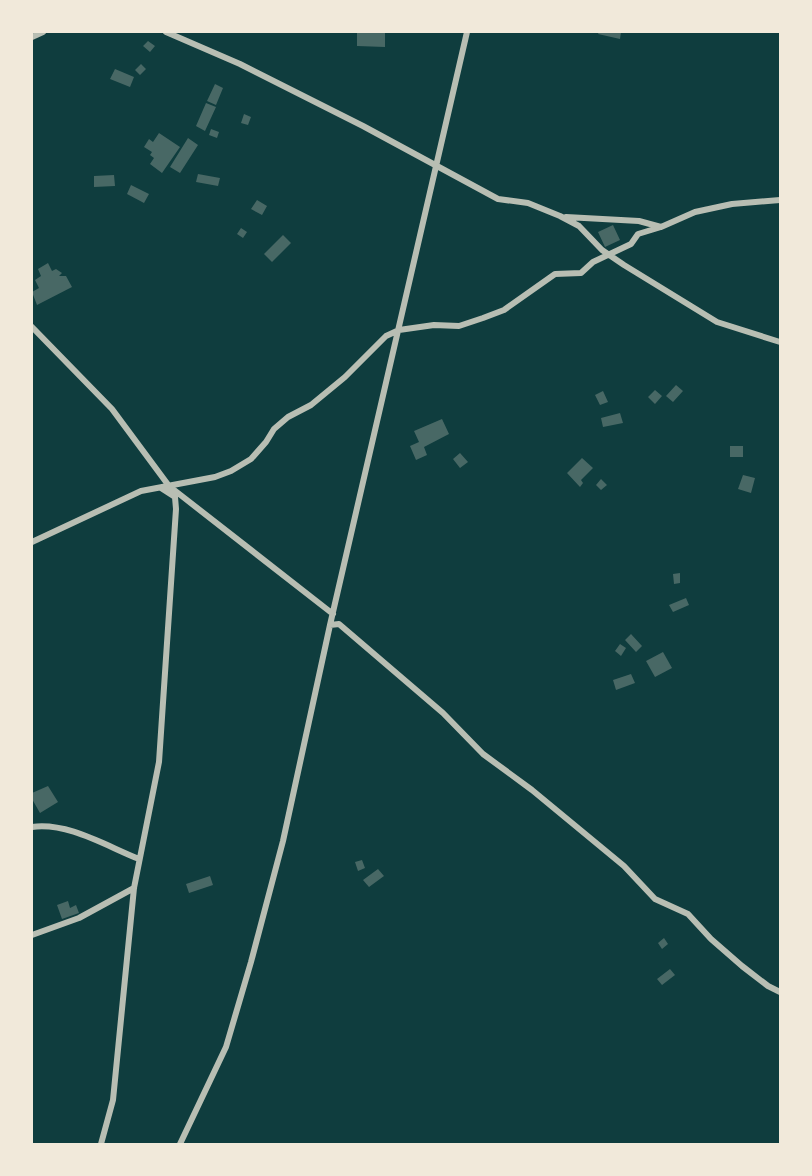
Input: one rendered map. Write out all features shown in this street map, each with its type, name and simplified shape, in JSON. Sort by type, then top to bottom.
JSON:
[{"type":"street","points":[[32,37],[43,32]]},
{"type":"street","points":[[166,32],[240,64],[498,199],[528,203],[560,216],[579,226],[609,255],[717,322],[780,342]]},
{"type":"street","points":[[180,1144],[226,1047],[283,841],[467,32]]},
{"type":"street","points":[[32,542],[142,491],[215,477],[250,459],[274,429],[288,417],[311,405],[345,377],[386,336],[399,330],[459,326],[504,310],[555,274],[581,273],[593,262],[631,244],[638,233],[661,227],[695,212],[732,204],[780,200]]},
{"type":"street","points":[[560,216],[588,220],[639,221],[661,227]]},
{"type":"street","points":[[32,327],[112,409],[169,486],[333,614]]},
{"type":"street","points":[[101,1144],[113,1100],[134,888],[159,762],[175,541],[175,497],[160,487]]},
{"type":"street","points":[[330,625],[339,624],[443,713],[483,754],[547,802],[587,838],[624,866],[655,899],[688,914],[742,966],[780,992]]},
{"type":"street","points":[[32,827],[70,830],[139,859]]},
{"type":"street","points":[[32,935],[79,918],[134,888]]},
{"type":"building","points":[[357,32],[385,32],[385,47],[357,46]]},
{"type":"building","points":[[621,32],[620,39],[598,34]]},
{"type":"building","points":[[148,41],[155,46],[150,52],[143,46]]},
{"type":"building","points":[[141,64],[146,69],[140,75],[135,70]]},
{"type":"building","points":[[115,69],[134,77],[130,87],[110,79]]},
{"type":"building","points":[[215,84],[223,88],[216,105],[207,101]]},
{"type":"building","points":[[206,103],[216,107],[205,131],[196,126]]},
{"type":"building","points":[[244,114],[251,117],[248,125],[241,123]]},
{"type":"building","points":[[211,129],[219,132],[217,138],[209,135]]},
{"type":"building","points":[[159,133],[180,147],[162,173],[150,164],[154,158],[150,155],[152,152],[144,147],[149,139],[153,142]]},
{"type":"building","points":[[188,138],[198,145],[180,173],[170,167]]},
{"type":"building","points":[[198,174],[220,178],[218,186],[196,182]]},
{"type":"building","points":[[114,175],[115,186],[94,187],[94,176]]},
{"type":"building","points":[[131,185],[149,194],[144,203],[127,194]]},
{"type":"building","points":[[257,200],[267,206],[262,215],[251,209]]},
{"type":"building","points":[[613,225],[620,240],[605,247],[598,232]]},
{"type":"building","points":[[241,228],[247,232],[243,238],[237,234]]},
{"type":"building","points":[[283,235],[291,243],[272,262],[264,254]]},
{"type":"building","points":[[48,263],[52,271],[56,269],[62,273],[59,276],[66,276],[72,287],[37,305],[32,292],[39,288],[35,280],[41,276],[38,269]]},
{"type":"building","points":[[676,385],[683,391],[673,402],[666,396]]},
{"type":"building","points":[[655,390],[662,396],[655,404],[648,397]]},
{"type":"building","points":[[603,391],[608,402],[600,405],[595,395]]},
{"type":"building","points":[[620,413],[623,423],[603,427],[601,418]]},
{"type":"building","points":[[442,419],[449,434],[424,447],[427,455],[416,460],[410,446],[419,442],[414,431]]},
{"type":"building","points":[[730,446],[743,446],[743,457],[730,457]]},
{"type":"building","points":[[460,453],[468,462],[460,468],[453,459]]},
{"type":"building","points":[[582,458],[593,468],[581,480],[583,483],[580,487],[567,473]]},
{"type":"building","points":[[743,475],[755,478],[751,493],[738,489]]},
{"type":"building","points":[[601,479],[607,485],[601,490],[596,485]]},
{"type":"building","points":[[680,573],[680,583],[674,584],[673,574]]},
{"type":"building","points":[[686,598],[689,605],[673,612],[669,605]]},
{"type":"building","points":[[631,634],[642,646],[636,652],[625,640]]},
{"type":"building","points":[[620,644],[626,648],[621,656],[615,651]]},
{"type":"building","points":[[663,652],[672,668],[655,677],[646,661]]},
{"type":"building","points":[[631,674],[635,683],[616,690],[613,680]]},
{"type":"building","points":[[48,786],[58,802],[40,813],[32,799],[32,793]]},
{"type":"building","points":[[362,860],[365,868],[358,871],[355,862]]},
{"type":"building","points":[[378,869],[384,876],[369,887],[363,880]]},
{"type":"building","points":[[210,876],[213,885],[189,893],[186,884]]},
{"type":"building","points":[[68,901],[70,908],[76,905],[79,913],[62,919],[57,905]]},
{"type":"building","points":[[664,938],[668,944],[662,949],[658,943]]},
{"type":"building","points":[[670,969],[675,975],[662,985],[657,979]]}]
